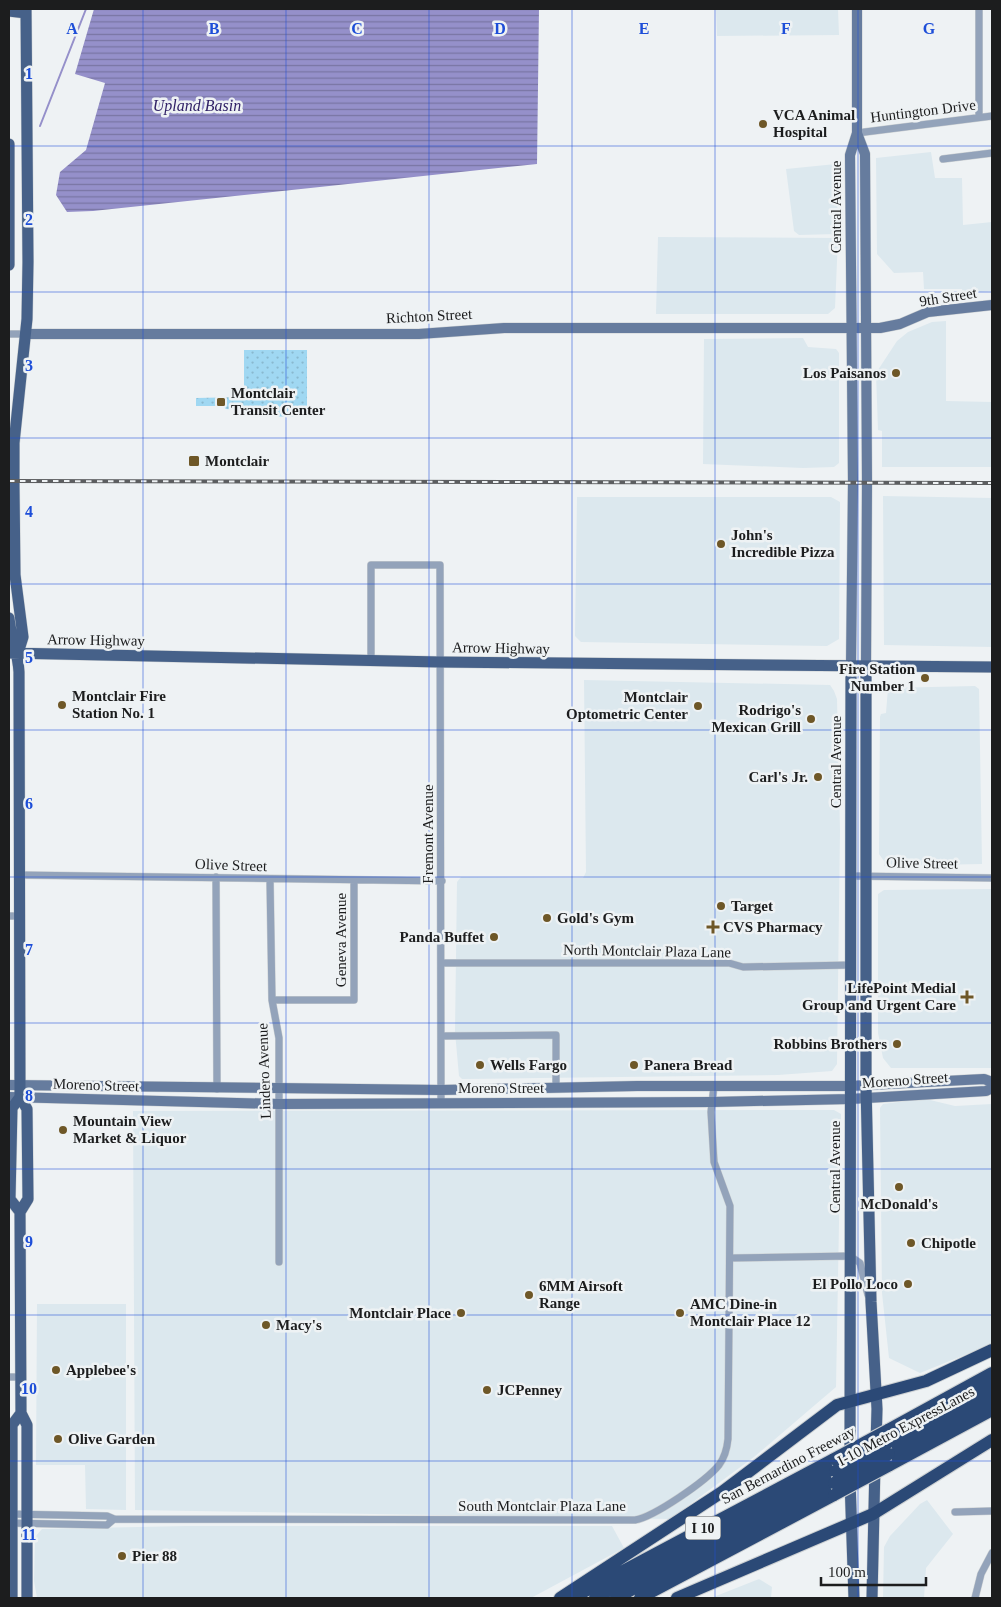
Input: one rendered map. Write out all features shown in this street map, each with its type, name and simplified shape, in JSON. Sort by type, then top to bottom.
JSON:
[{"type":"highway","points":[[560,1598],[661,1534],[722,1492],[829,1410],[851,1401],[926,1381],[992,1350]]},
{"type":"highway","name":"San Bernardino Freeway","points":[[640,1598],[834,1477],[889,1448],[992,1373]]},
{"type":"highway","name":"I-10 Metro ExpressLanes","points":[[889,1448],[992,1386]]},
{"type":"highway","name":"I-10 Metro ExpressLanes","points":[[889,1448],[992,1399]]},
{"type":"highway","name":"San Bernardino Freeway","points":[[572,1598],[834,1477],[889,1448],[992,1410]]},
{"type":"highway","points":[[677,1598],[873,1514],[992,1440]]},
{"type":"highway","points":[[595,1598],[834,1477]]},
{"type":"highway","points":[[616,1598],[834,1477]]},
{"type":"main road","points":[[9,11],[26,11],[28,262],[25,334],[14,443],[15,575],[23,637],[13,653]]},
{"type":"main road","points":[[9,144],[9,265]]},
{"type":"main road","points":[[9,618],[13,653],[19,875],[14,916],[14,1091],[10,1199],[20,1212]]},
{"type":"main road","name":"Arrow Highway","points":[[13,653],[440,662],[992,667]]},
{"type":"main road","name":"Central Avenue","points":[[851,666],[850,1523],[854,1598]]},
{"type":"main road","name":"Central Avenue","points":[[866,666],[866,1085],[871,1302],[876,1394],[872,1598]]},
{"type":"main road","points":[[14,1091],[27,1109],[28,1199],[20,1212],[15,1377],[21,1413],[27,1425],[26,1598]]},
{"type":"main road","points":[[12,1598],[10,1518],[12,1425],[21,1413]]},
{"type":"street","points":[[857,9],[857,133]]},
{"type":"street","points":[[978,9],[979,117]]},
{"type":"street","name":"Huntington Drive","points":[[857,133],[992,116]]},
{"type":"street","name":"Central Avenue","points":[[851,666],[850,155],[857,133]]},
{"type":"street","name":"Central Avenue","points":[[857,133],[865,154],[866,666]]},
{"type":"street","points":[[943,160],[992,153]]},
{"type":"street","name":"9th Street","points":[[851,327],[889,327],[928,312],[992,305]]},
{"type":"street","name":"Richton Street","points":[[9,334],[419,334],[504,328],[851,327]]},
{"type":"street","name":"Fremont Avenue","points":[[372,661],[371,565],[440,565],[441,1104]]},
{"type":"street","name":"Olive Street","points":[[19,875],[442,881]]},
{"type":"street","name":"Olive Street","points":[[852,876],[992,878]]},
{"type":"street","points":[[216,877],[217,1088]]},
{"type":"street","name":"Lindero Avenue","points":[[270,880],[272,1000],[278,1029],[279,1262]]},
{"type":"street","name":"Geneva Avenue","points":[[272,1000],[354,1000],[354,881]]},
{"type":"street","name":"North Montclair Plaza Lane","points":[[442,963],[730,963],[743,967],[851,965]]},
{"type":"street","points":[[442,1036],[556,1035],[556,1088]]},
{"type":"street","name":"Moreno Street","points":[[14,1091],[217,1088],[441,1090],[850,1086],[984,1079],[992,1082]]},
{"type":"street","name":"South Montclair Plaza Lane","points":[[10,1518],[107,1516],[114,1519],[635,1520],[648,1516],[669,1504],[714,1470],[724,1458],[726,1450],[731,1258],[730,1206],[714,1162],[712,1102],[714,1086]]},
{"type":"street","name":"Moreno Street","points":[[14,1091],[279,1104],[441,1104],[850,1099],[986,1091],[992,1088]]},
{"type":"street","points":[[731,1258],[850,1256],[860,1263],[871,1302]]},
{"type":"street","points":[[954,1512],[992,1511]]},
{"type":"street","points":[[975,1598],[981,1574],[992,1552]]},
{"type":"shaded area","points":[[716,9],[838,9],[839,35],[717,36]]},
{"type":"shaded area","points":[[931,152],[935,178],[962,178],[963,225],[992,222],[992,291],[963,293],[962,289],[924,289],[923,272],[894,273],[877,254],[876,158]]},
{"type":"shaded area","points":[[836,164],[838,169],[837,234],[799,235],[794,231],[786,169]]},
{"type":"shaded area","points":[[658,237],[838,238],[835,308],[828,314],[656,314]]},
{"type":"shaded area","points":[[946,321],[946,401],[992,402],[992,467],[882,467],[882,431],[878,430],[876,373],[897,341],[908,332],[932,322]]},
{"type":"shaded area","points":[[803,338],[808,347],[836,349],[839,353],[839,463],[834,467],[803,468],[703,464],[704,339]]},
{"type":"shaded area","points":[[244,350],[307,350],[307,417],[248,416],[241,410],[226,409],[223,406],[196,406],[196,398],[244,397]]},
{"type":"shaded area","points":[[883,496],[992,498],[992,647],[884,645]]},
{"type":"shaded area","points":[[577,497],[831,497],[840,502],[839,639],[827,646],[581,642],[575,636]]},
{"type":"shaded area","points":[[584,680],[830,685],[834,691],[837,699],[840,830],[837,1064],[832,1071],[778,1075],[462,1079],[459,1076],[455,1032],[457,882],[461,877],[583,878],[586,872]]},
{"type":"shaded area","points":[[975,686],[979,689],[982,864],[884,866],[884,861],[879,854],[880,717],[881,714],[886,713],[888,688]]},
{"type":"shaded area","points":[[992,889],[992,1068],[891,1068],[883,1058],[878,1033],[878,894],[884,890]]},
{"type":"shaded area","points":[[930,1100],[955,1106],[992,1104],[992,1344],[920,1373],[889,1358],[882,1293],[880,1108],[883,1104]]},
{"type":"shaded area","points":[[834,1110],[841,1114],[836,1387],[754,1457],[670,1519],[135,1510],[133,1111]]},
{"type":"shaded area","points":[[37,1304],[126,1304],[126,1510],[86,1509],[85,1465],[36,1465]]},
{"type":"shaded area","points":[[927,1500],[953,1534],[926,1568],[924,1598],[883,1598],[884,1547],[890,1536],[920,1504]]},
{"type":"shaded area","points":[[186,1526],[612,1526],[624,1548],[531,1598],[37,1598],[34,1581],[35,1537],[42,1529]]},
{"type":"shaded area","points":[[759,1579],[772,1587],[771,1598],[711,1598]]},
{"type":"water","name":"Upland Basin","points":[[94,9],[539,9],[537,164],[93,211],[67,212],[56,195],[60,172],[86,150],[105,83],[75,74]]},
{"type":"waterway","points":[[40,126],[86,9]]},
{"type":"railway","points":[[9,481],[992,483]]},
{"type":"place","name":"VCA Animal Hospital","points":[[763,124]]},
{"type":"place","name":"Los Paisanos","points":[[896,373]]},
{"type":"place","name":"Montclair Transit Center","points":[[221,402]]},
{"type":"place","name":"Montclair","points":[[194,461]]},
{"type":"place","name":"John's Incredible Pizza","points":[[721,544]]},
{"type":"place","name":"Fire Station Number 1","points":[[925,678]]},
{"type":"place","name":"Montclair Fire Station No. 1","points":[[62,705]]},
{"type":"place","name":"Montclair Optometric Center","points":[[698,706]]},
{"type":"place","name":"Rodrigo's Mexican Grill","points":[[811,719]]},
{"type":"place","name":"Carl's Jr.","points":[[818,777]]},
{"type":"place","name":"Target","points":[[721,906]]},
{"type":"place","name":"Gold's Gym","points":[[547,918]]},
{"type":"place","name":"CVS Pharmacy","points":[[713,927]]},
{"type":"place","name":"Panda Buffet","points":[[494,937]]},
{"type":"place","name":"LifePoint Medial Group and Urgent Care","points":[[967,997]]},
{"type":"place","name":"Robbins Brothers","points":[[897,1044]]},
{"type":"place","name":"Wells Fargo","points":[[480,1065]]},
{"type":"place","name":"Panera Bread","points":[[634,1065]]},
{"type":"place","name":"Mountain View Market & Liquor","points":[[63,1130]]},
{"type":"place","name":"McDonald's","points":[[899,1187]]},
{"type":"place","name":"Chipotle","points":[[911,1243]]},
{"type":"place","name":"El Pollo Loco","points":[[908,1284]]},
{"type":"place","name":"6MM Airsoft Range","points":[[529,1295]]},
{"type":"place","name":"Montclair Place","points":[[461,1313]]},
{"type":"place","name":"AMC Dine-in Montclair Place 12","points":[[680,1313]]},
{"type":"place","name":"Macy's","points":[[266,1325]]},
{"type":"place","name":"Applebee's","points":[[56,1370]]},
{"type":"place","name":"JCPenney","points":[[487,1390]]},
{"type":"place","name":"Olive Garden","points":[[58,1439]]},
{"type":"place","name":"Pier 88","points":[[122,1556]]}]
